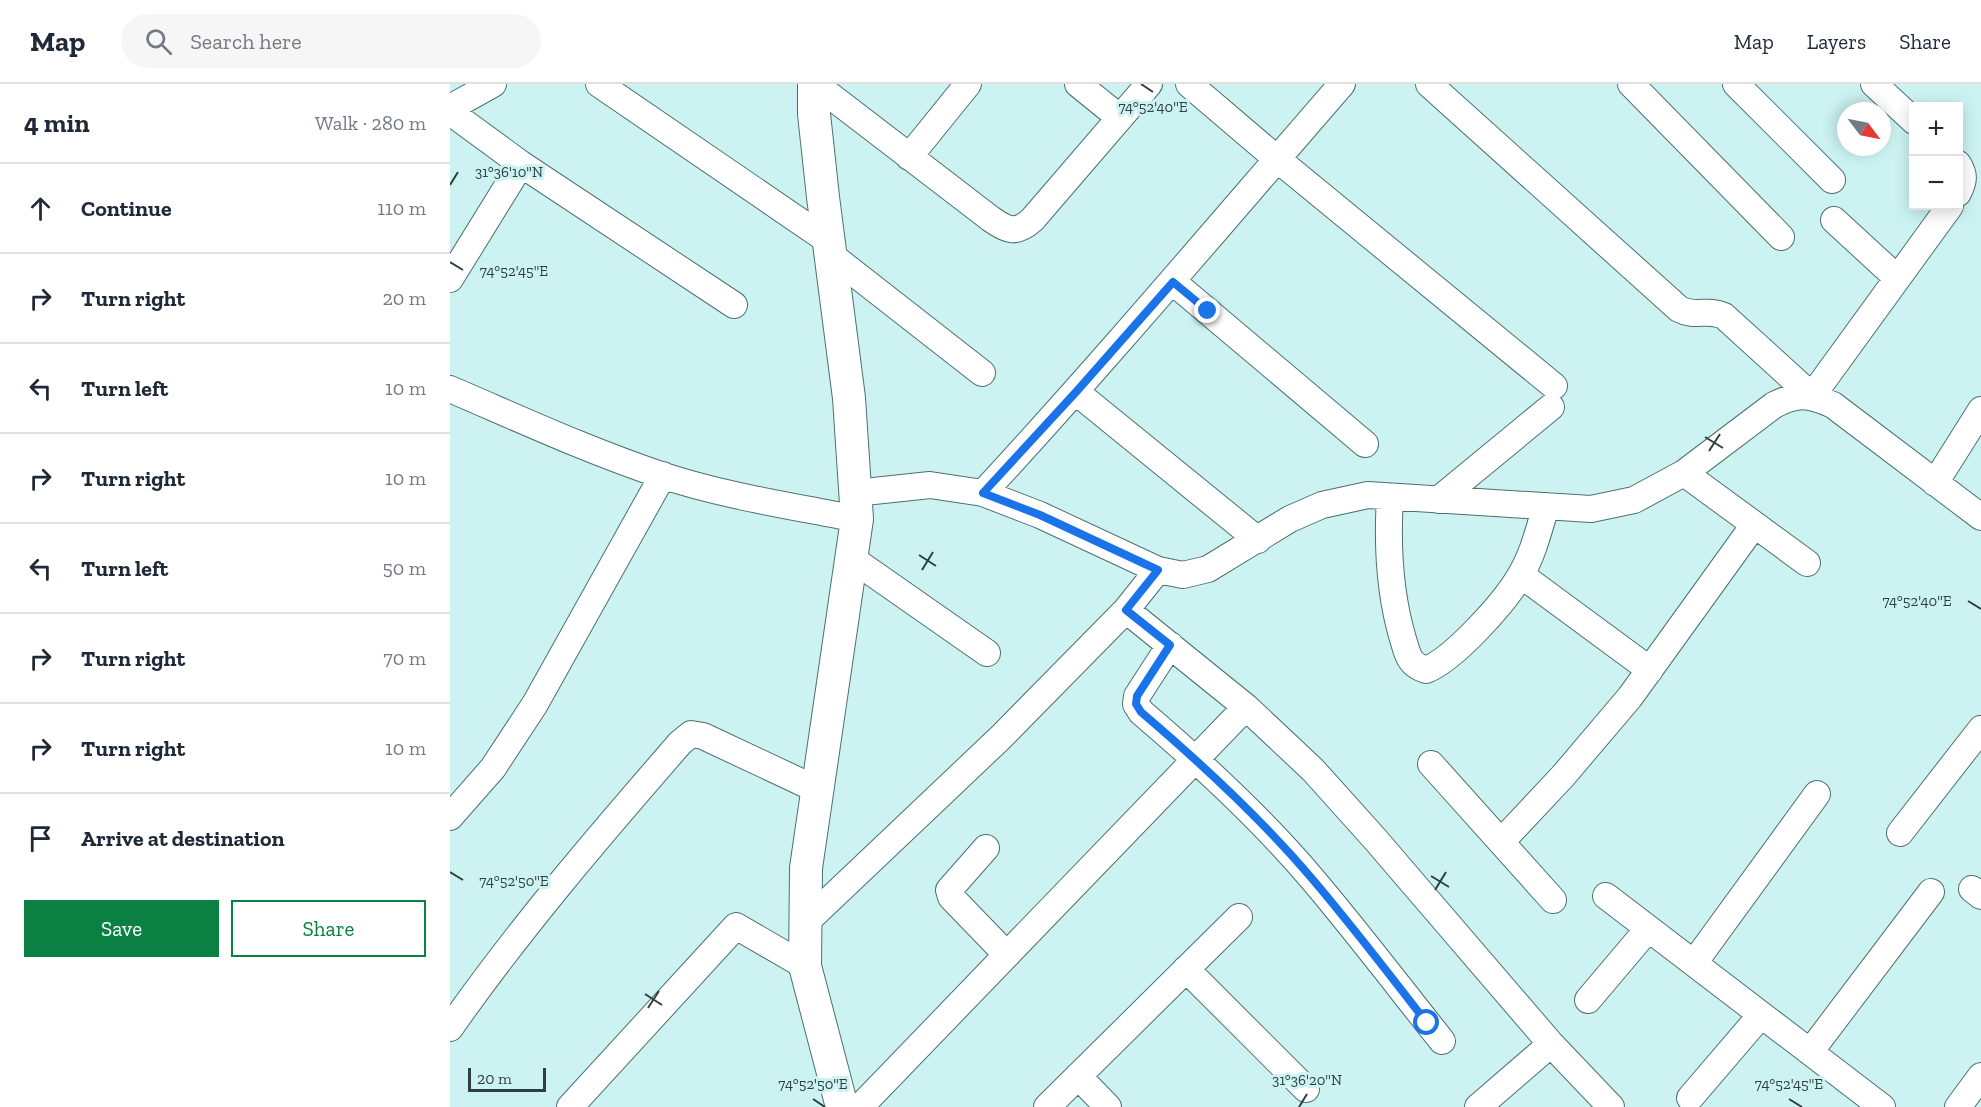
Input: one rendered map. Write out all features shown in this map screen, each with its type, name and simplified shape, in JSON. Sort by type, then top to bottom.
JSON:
[{"type":"street","points":[[494,84],[450,110],[521,164],[734,305]]},
{"type":"street","points":[[599,84],[831,248],[982,373]]},
{"type":"street","points":[[815,84],[814,114],[849,398],[856,506],[851,558],[806,868],[805,966],[842,1107]]},
{"type":"street","points":[[815,84],[1000,226],[1013,230],[1019,229],[1032,220],[1149,84]]},
{"type":"street","points":[[909,157],[968,84]]},
{"type":"street","points":[[1078,84],[1119,118]]},
{"type":"street","points":[[1190,84],[1552,396],[1438,500]]},
{"type":"street","points":[[983,493],[1173,282],[1342,84]]},
{"type":"street","points":[[1429,84],[1679,309],[1688,314],[1709,311],[1724,316],[1812,396],[1833,405],[1981,517]]},
{"type":"street","points":[[1631,84],[1781,237]]},
{"type":"street","points":[[1736,84],[1832,180]]},
{"type":"street","points":[[1874,84],[1909,116]]},
{"type":"street","points":[[450,279],[457,254],[521,164]]},
{"type":"street","points":[[1812,396],[1947,210]]},
{"type":"street","points":[[1834,220],[1897,278]]},
{"type":"street","points":[[1173,282],[1365,444]]},
{"type":"street","points":[[450,389],[573,442],[663,475],[783,505],[856,506],[930,485],[983,493],[1040,515],[1158,570],[1183,575],[1208,569],[1290,519],[1322,505],[1368,495],[1591,509],[1634,500],[1683,473],[1773,405],[1791,397],[1812,396]]},
{"type":"street","points":[[1076,392],[1258,540]]},
{"type":"street","points":[[1935,483],[1981,410]]},
{"type":"street","points":[[1683,473],[1807,563]]},
{"type":"street","points":[[450,817],[494,768],[529,713],[663,475]]},
{"type":"street","points":[[1390,496],[1388,537],[1390,579],[1397,619],[1410,660],[1416,666],[1426,670],[1438,665],[1452,653],[1489,616],[1521,575],[1531,554],[1546,506]]},
{"type":"street","points":[[1501,842],[1563,777],[1630,696],[1754,525]]},
{"type":"street","points":[[851,558],[987,653]]},
{"type":"street","points":[[805,923],[1000,738],[1126,610],[1158,570]]},
{"type":"street","points":[[1521,575],[1650,670]]},
{"type":"street","points":[[1126,610],[1246,707],[1313,770],[1376,839],[1551,1044],[1611,1107]]},
{"type":"street","points":[[1170,645],[1137,696],[1136,704],[1141,712],[1197,760],[1259,821],[1313,879],[1442,1041]]},
{"type":"street","points":[[860,1107],[1246,707]]},
{"type":"street","points":[[1900,833],[1981,729]]},
{"type":"street","points":[[450,1029],[484,980],[593,843],[680,743],[691,734],[703,736],[818,790]]},
{"type":"street","points":[[1431,764],[1552,900]]},
{"type":"street","points":[[1694,963],[1817,794]]},
{"type":"street","points":[[986,848],[949,890],[951,897],[1007,955]]},
{"type":"street","points":[[1810,1052],[1931,892]]},
{"type":"street","points":[[1606,896],[1882,1107]]},
{"type":"street","points":[[1047,1107],[1239,917]]},
{"type":"street","points":[[570,1107],[736,926],[805,966]]},
{"type":"street","points":[[1588,1000],[1648,929]]},
{"type":"street","points":[[1186,969],[1306,1089]]},
{"type":"street","points":[[1690,1098],[1761,1015]]},
{"type":"street","points":[[1478,1107],[1551,1044]]},
{"type":"street","points":[[1078,1076],[1108,1107]]},
{"type":"street","points":[[1958,1107],[1981,1076]]},
{"type":"route","points":[[1208,311],[1173,282],[983,493],[1040,515],[1158,570],[1126,610],[1170,645],[1137,696],[1136,704],[1141,712],[1197,760],[1259,821],[1313,879],[1427,1023]]}]
